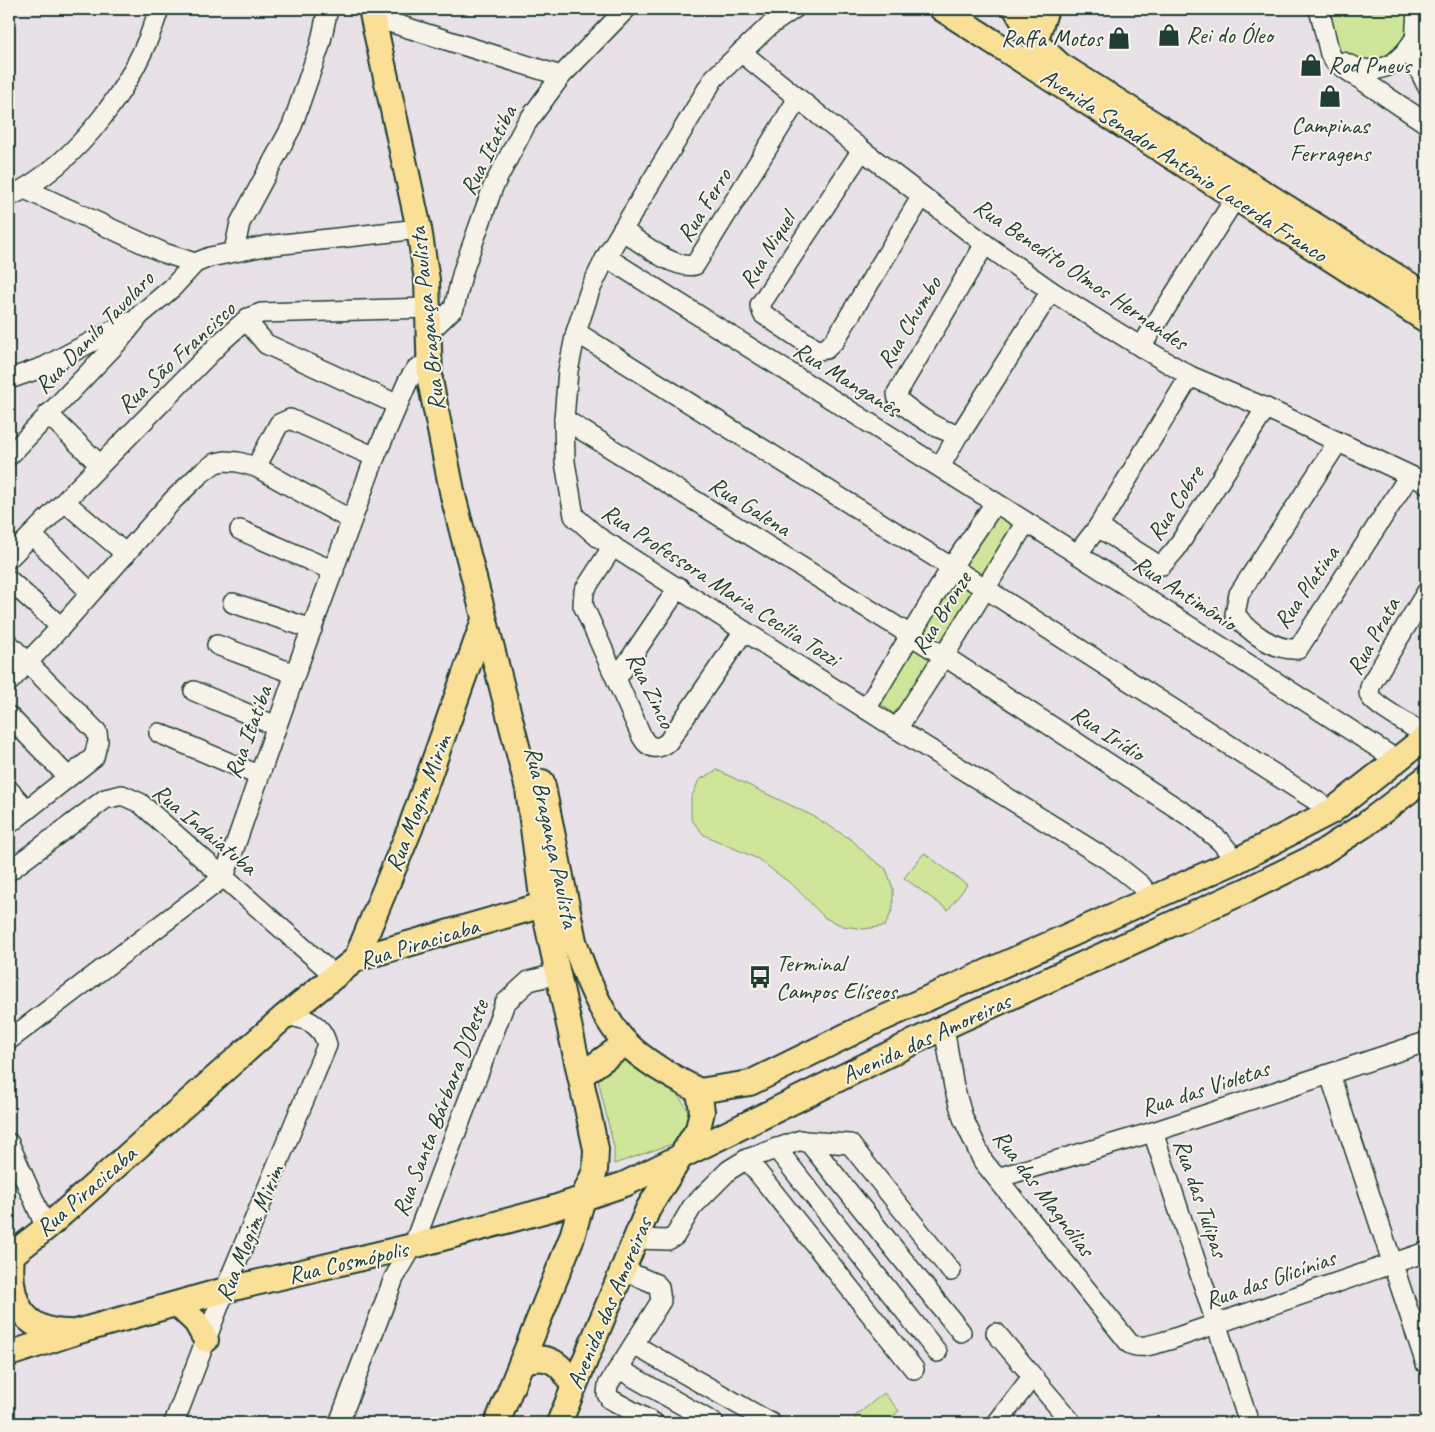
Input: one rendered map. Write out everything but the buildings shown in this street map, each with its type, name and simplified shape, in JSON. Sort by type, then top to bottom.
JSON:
[{"type":"main road","name":"Avenida Senador Antônio Lacerda Franco","points":[[942,9],[1241,189],[1426,295]]},
{"type":"main road","name":"Avenida Senador Antônio Lacerda Franco","points":[[1016,9],[1035,42],[1060,64],[1426,320]]},
{"type":"main road","points":[[1035,42],[1046,9]]},
{"type":"main road","name":"Rua Bragança Paulista","points":[[372,13],[419,229],[427,280],[428,333],[422,374],[484,620],[502,681],[528,789],[543,904]]},
{"type":"main road","name":"Rua Bragança Paulista","points":[[464,542],[494,614],[522,700],[580,958],[607,1017],[626,1043],[668,1073],[700,1091]]},
{"type":"main road","name":"Rua Mogim Mirim","points":[[356,959],[410,829],[484,620]]},
{"type":"main road","points":[[462,685],[482,677],[502,681],[522,700]]},
{"type":"main road","name":"Avenida das Amoreiras","points":[[700,1091],[750,1083],[868,1025],[1236,861],[1332,811],[1426,736]]},
{"type":"main road","name":"Avenida das Amoreiras","points":[[559,1423],[648,1209],[682,1156],[944,1027],[1238,894],[1318,855],[1366,824],[1426,778]]},
{"type":"main road","points":[[497,1423],[572,1237],[583,1198],[592,1181],[596,1149],[556,974],[543,904]]},
{"type":"main road","name":"Rua Piracicaba","points":[[10,1256],[46,1228],[285,1016],[356,959],[543,904]]},
{"type":"main road","points":[[580,1076],[626,1043]]},
{"type":"main road","points":[[682,1156],[694,1138],[701,1119],[700,1091]]},
{"type":"main road","name":"Rua Cosmópolis","points":[[9,1354],[76,1332],[225,1290],[413,1246],[551,1209],[625,1184],[682,1156]]},
{"type":"main road","points":[[551,1209],[569,1217],[572,1237]]},
{"type":"main road","points":[[10,1256],[12,1283],[16,1300],[30,1322],[46,1331],[76,1332]]},
{"type":"main road","points":[[177,1304],[196,1322],[206,1340]]},
{"type":"main road","points":[[522,1362],[531,1359],[547,1359],[558,1364],[568,1374],[573,1387]]},
{"type":"street","points":[[158,9],[149,41],[124,86],[94,129],[17,193],[164,253],[195,263],[265,246],[419,229]]},
{"type":"street","points":[[234,252],[240,223],[292,126],[320,45],[328,9]]},
{"type":"street","name":"Rua Itatiba","points":[[428,333],[454,308],[463,271],[493,188],[526,124],[560,76],[626,9]]},
{"type":"street","name":"Rua Professora Maria Cecília Tozzi","points":[[794,9],[769,26],[714,78],[606,257],[590,290],[576,332],[568,371],[564,419],[564,462],[574,516],[585,527],[613,546],[679,587],[744,631],[1116,866],[1140,885],[1152,899]]},
{"type":"street","points":[[1319,9],[1330,54],[1341,66],[1426,123]]},
{"type":"street","points":[[1417,9],[1419,31],[1414,59],[1426,84]]},
{"type":"street","points":[[372,13],[560,76]]},
{"type":"street","points":[[1328,48],[1347,64],[1372,70],[1384,68],[1401,59],[1419,31]]},
{"type":"street","name":"Rua Benedito Olmos Hernandes","points":[[741,52],[797,100],[985,244],[1051,291],[1190,376],[1266,408],[1418,479]]},
{"type":"street","name":"Rua Ferro","points":[[622,230],[674,263],[686,267],[695,265],[797,100]]},
{"type":"street","name":"Rua Niquel","points":[[862,150],[760,304],[763,314],[817,350],[826,349],[835,340],[922,196]]},
{"type":"street","points":[[1140,347],[1241,189]]},
{"type":"street","name":"Rua Chumbo","points":[[960,433],[945,432],[910,410],[898,400],[896,393],[985,244]]},
{"type":"street","name":"Rua Manganês","points":[[606,257],[995,503]]},
{"type":"street","name":"Rua Danilo Tavolaro","points":[[9,456],[119,341],[140,316],[172,288],[195,263]]},
{"type":"street","points":[[940,467],[1051,291]]},
{"type":"street","name":"Rua São Francisco","points":[[9,558],[248,318],[261,313],[428,308]]},
{"type":"street","points":[[9,379],[44,367],[140,316]]},
{"type":"street","points":[[248,318],[250,325],[266,344],[396,404]]},
{"type":"street","points":[[576,332],[986,589],[1332,811]]},
{"type":"street","name":"Rua Itatiba","points":[[224,877],[258,775],[375,457],[396,404],[422,374]]},
{"type":"street","points":[[1077,554],[1098,527],[1190,376]]},
{"type":"street","name":"Rua Cobre","points":[[1098,527],[1155,563],[1162,565],[1176,549],[1266,408]]},
{"type":"street","points":[[48,414],[100,465]]},
{"type":"street","points":[[256,467],[279,424],[290,419],[375,457]]},
{"type":"street","name":"Rua Galena","points":[[564,419],[944,656]]},
{"type":"street","name":"Rua Platina","points":[[1338,442],[1239,594],[1235,614],[1244,626],[1280,648],[1298,649],[1418,479]]},
{"type":"street","points":[[9,682],[61,627],[173,500],[209,466],[226,461],[256,467],[351,520]]},
{"type":"street","points":[[65,502],[126,554]]},
{"type":"street","points":[[866,709],[950,568],[995,503]]},
{"type":"street","name":"Rua Antimônio","points":[[995,503],[1397,760]]},
{"type":"street","name":"Rua Bronze","points":[[897,729],[1026,522]]},
{"type":"street","points":[[240,530],[334,571]]},
{"type":"street","points":[[32,535],[90,592]]},
{"type":"street","name":"Rua Zinco","points":[[613,546],[584,591],[582,600],[645,743],[656,748],[663,746],[744,631]]},
{"type":"street","points":[[9,580],[61,627]]},
{"type":"street","points":[[617,678],[679,587]]},
{"type":"street","name":"Rua Prata","points":[[1426,593],[1371,684],[1369,692],[1377,704],[1426,736]]},
{"type":"street","points":[[233,603],[312,629]]},
{"type":"street","points":[[9,644],[97,732],[98,741],[94,757],[9,824]]},
{"type":"street","points":[[217,645],[295,674]]},
{"type":"street","name":"Rua Irídio","points":[[944,656],[1195,820],[1221,842],[1236,861]]},
{"type":"street","points":[[194,691],[276,726]]},
{"type":"street","points":[[9,716],[68,776]]},
{"type":"street","points":[[159,733],[258,775]]},
{"type":"street","points":[[9,790],[27,810]]},
{"type":"street","name":"Rua Indaiatuba","points":[[9,871],[95,806],[113,796],[122,795],[140,803],[334,975]]},
{"type":"street","points":[[9,1040],[224,877]]},
{"type":"street","name":"Rua Santa Bárbara D'Oeste","points":[[339,1423],[394,1278],[413,1246],[505,1004],[529,981],[556,974]]},
{"type":"street","name":"Rua Mogim Mirim","points":[[174,1423],[225,1290],[327,1044],[320,1030],[310,1021],[304,1018],[285,1016]]},
{"type":"street","name":"Rua das Magnólias","points":[[944,1027],[954,1087],[963,1118],[983,1161],[1130,1344]]},
{"type":"street","name":"Rua das Violetas","points":[[997,1178],[1153,1132],[1426,1042]]},
{"type":"street","points":[[1330,1075],[1426,1364]]},
{"type":"street","name":"Rua das Tulipas","points":[[1153,1132],[1249,1423]]},
{"type":"street","points":[[635,1239],[668,1240],[675,1236],[692,1207],[729,1170],[747,1159],[798,1140],[850,1144],[951,1271]]},
{"type":"street","points":[[805,1141],[810,1144],[962,1332]]},
{"type":"street","points":[[9,1143],[46,1228]]},
{"type":"street","points":[[776,1148],[937,1352]]},
{"type":"street","points":[[747,1159],[914,1369]]},
{"type":"street","name":"Rua das Glicínias","points":[[1130,1344],[1136,1346],[1151,1345],[1426,1252]]},
{"type":"street","points":[[623,1270],[652,1281],[659,1287],[661,1294],[660,1305],[607,1388],[609,1397],[654,1423]]},
{"type":"street","points":[[996,1333],[1072,1423]]},
{"type":"street","points":[[634,1345],[771,1423]]},
{"type":"street","points":[[619,1369],[714,1423]]},
{"type":"street","points":[[996,1423],[1032,1377]]},
{"type":"green space","points":[[1328,9],[1413,9],[1414,17],[1405,38],[1395,52],[1380,60],[1363,61],[1346,55],[1334,44],[1329,33]]},
{"type":"green space","points":[[991,512],[1019,530],[900,718],[874,699]]},
{"type":"green space","points":[[717,770],[813,816],[852,840],[868,856],[886,869],[893,888],[893,908],[885,926],[864,929],[843,926],[825,918],[794,886],[758,859],[704,835],[691,819],[691,798],[699,780]]},
{"type":"green space","points":[[924,853],[967,885],[948,910],[904,878]]},
{"type":"green space","points":[[623,1059],[628,1060],[666,1085],[686,1107],[689,1119],[685,1132],[672,1144],[614,1164],[614,1148],[598,1079],[600,1073]]},
{"type":"green space","points":[[884,1393],[899,1411],[885,1423],[859,1423],[854,1417]]},
{"type":"place","name":"Rei do Óleo","points":[[1169,35]]},
{"type":"place","name":"Raffa Motos","points":[[1119,38]]},
{"type":"place","name":"Rod Pneus","points":[[1311,65]]},
{"type":"place","name":"Campinas Ferragens","points":[[1330,96]]},
{"type":"place","name":"Terminal Campos Elíseos","points":[[760,977]]}]
